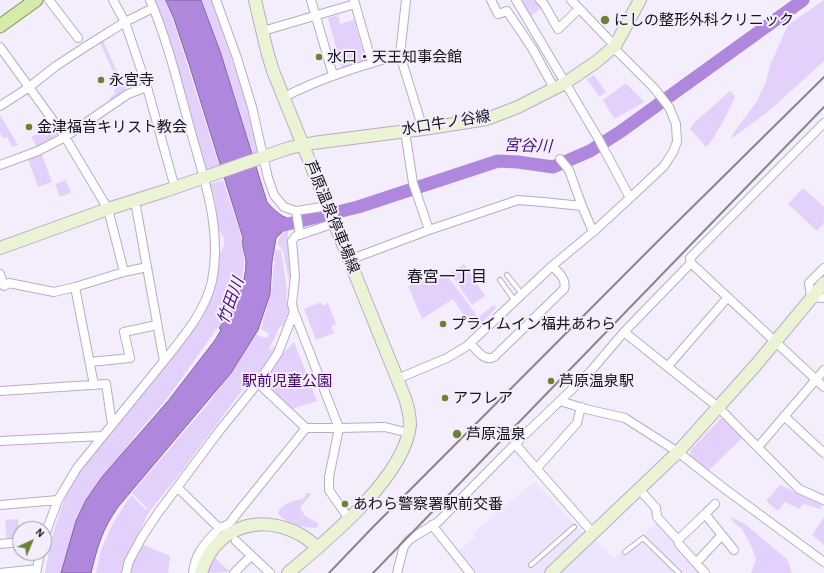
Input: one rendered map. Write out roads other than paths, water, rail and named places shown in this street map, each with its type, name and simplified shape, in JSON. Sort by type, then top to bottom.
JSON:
[{"type":"main road","points":[[0,26],[36,0]]},
{"type":"main road","name":"芦原温泉停車場線","points":[[255,0],[267,51],[284,97],[408,409],[410,424],[408,433]]},
{"type":"main road","name":"水口牛ノ谷線","points":[[0,248],[108,209],[175,188],[264,156],[303,145],[487,119],[518,107],[565,83],[614,47],[638,1]]},
{"type":"main road","points":[[551,573],[678,452],[718,408],[824,283]]},
{"type":"main road","points":[[288,573],[349,519],[380,486],[392,468],[404,445],[408,433]]},
{"type":"main road","points":[[201,573],[206,557],[224,538],[239,528],[257,524],[271,525],[295,532],[302,535],[318,548]]},
{"type":"street","points":[[49,0],[78,38]]},
{"type":"street","points":[[113,0],[125,22],[147,87],[175,188]]},
{"type":"street","points":[[50,521],[58,500],[77,468],[164,361],[201,311],[212,283],[215,260],[214,230],[205,177],[169,50],[150,0]]},
{"type":"street","points":[[216,0],[237,58],[252,107],[268,178],[274,195],[284,207],[296,211],[328,206]]},
{"type":"street","points":[[311,0],[333,75]]},
{"type":"street","points":[[406,0],[400,55],[424,129]]},
{"type":"street","points":[[491,0],[498,14],[507,11],[532,48],[554,88]]},
{"type":"street","points":[[516,0],[598,138],[630,198]]},
{"type":"street","points":[[540,0],[544,4],[558,29],[579,9]]},
{"type":"street","points":[[397,379],[447,358],[470,343],[552,266],[593,232],[630,198],[664,166],[673,152],[677,142],[676,124],[669,107],[654,88],[614,47],[572,0]]},
{"type":"street","points":[[263,31],[315,16],[354,2],[372,63]]},
{"type":"street","points":[[0,106],[28,88],[56,66],[125,22],[151,9]]},
{"type":"street","points":[[0,47],[28,88],[65,137],[108,209],[124,272]]},
{"type":"street","points":[[284,97],[333,75],[400,55]]},
{"type":"street","points":[[0,165],[38,151],[65,137],[128,94],[147,87]]},
{"type":"street","points":[[824,123],[690,258],[691,263],[824,386]]},
{"type":"street","points":[[405,131],[412,183],[429,230]]},
{"type":"street","points":[[561,159],[569,170],[593,232]]},
{"type":"street","points":[[349,260],[429,230],[518,200],[582,206]]},
{"type":"street","points":[[135,201],[164,361]]},
{"type":"street","points":[[296,211],[300,235]]},
{"type":"street","points":[[334,221],[296,236],[292,241],[295,276],[292,304],[339,428],[329,477],[329,490],[349,519]]},
{"type":"street","points":[[397,573],[404,546],[410,539],[438,522],[515,444],[590,372],[624,332],[691,263]]},
{"type":"street","points":[[470,343],[486,358],[490,359],[494,357],[564,288],[564,278],[552,266]]},
{"type":"street","points":[[0,274],[4,286],[10,283],[54,292],[147,267]]},
{"type":"street","points":[[824,268],[809,284],[811,298],[824,298]]},
{"type":"street","points":[[75,286],[94,385]]},
{"type":"street","points":[[668,366],[728,297]]},
{"type":"street","points":[[126,573],[129,561],[142,537],[158,513],[220,430],[258,383],[278,353],[294,312]]},
{"type":"street","points":[[90,362],[130,358],[124,332],[157,325]]},
{"type":"street","points":[[624,332],[668,366],[718,408],[799,489],[824,500]]},
{"type":"street","points":[[758,447],[824,370]]},
{"type":"street","points":[[258,383],[306,428],[385,427],[408,433]]},
{"type":"street","points":[[0,391],[106,384],[112,424]]},
{"type":"street","points":[[560,401],[581,408],[625,418],[678,452],[721,486],[824,562]]},
{"type":"street","points":[[536,468],[577,423],[581,408]]},
{"type":"street","points":[[784,416],[824,453]]},
{"type":"street","points":[[193,573],[200,550],[219,528],[232,522],[235,516],[306,428]]},
{"type":"street","points":[[0,440],[102,436]]},
{"type":"street","points":[[515,444],[593,533]]},
{"type":"street","points":[[178,488],[219,528]]},
{"type":"street","points":[[639,489],[656,508],[657,517],[705,573]]},
{"type":"street","points":[[0,504],[58,500]]},
{"type":"street","points":[[678,540],[715,504]]},
{"type":"street","points":[[705,514],[734,550]]},
{"type":"street","points":[[432,525],[470,573]]},
{"type":"street","points":[[696,562],[722,535]]},
{"type":"street","points":[[236,542],[270,573]]},
{"type":"street","points":[[0,544],[12,543]]},
{"type":"street","points":[[234,573],[251,556]]},
{"type":"street","points":[[0,573],[37,571],[39,561]]},
{"type":"lane","points":[[507,275],[522,294]]},
{"type":"lane","points":[[500,280],[515,301]]},
{"type":"lane","points":[[531,565],[574,527]]},
{"type":"lane","points":[[625,552],[643,538],[679,573]]},
{"type":"waterway","name":"宮谷川","points":[[284,225],[358,207],[498,161],[553,167],[590,151],[620,132],[803,0]]},
{"type":"railway","points":[[329,573],[659,240],[824,77]]},
{"type":"railway","points":[[373,573],[824,107]]},
{"type":"place","name":"にしの整形外科クリニック","points":[[605,20]]},
{"type":"place","name":"水口・天王知事会館","points":[[319,57]]},
{"type":"place","name":"永宮寺","points":[[101,80]]},
{"type":"place","name":"金津福音キリスト教会","points":[[29,127]]},
{"type":"place","name":"プライムイン福井あわら","points":[[443,324]]},
{"type":"place","name":"芦原温泉駅","points":[[551,381]]},
{"type":"place","name":"アフレア","points":[[445,398]]},
{"type":"place","name":"芦原温泉","points":[[457,434]]},
{"type":"place","name":"あわら警察署駅前交番","points":[[345,504]]},
{"type":"district","name":"春宮一丁目","points":[[447,277]]},
{"type":"water label","name":"竹田川","points":[[231,301]]},
{"type":"park label","name":"駅前児童公園","points":[[287,381]]}]
